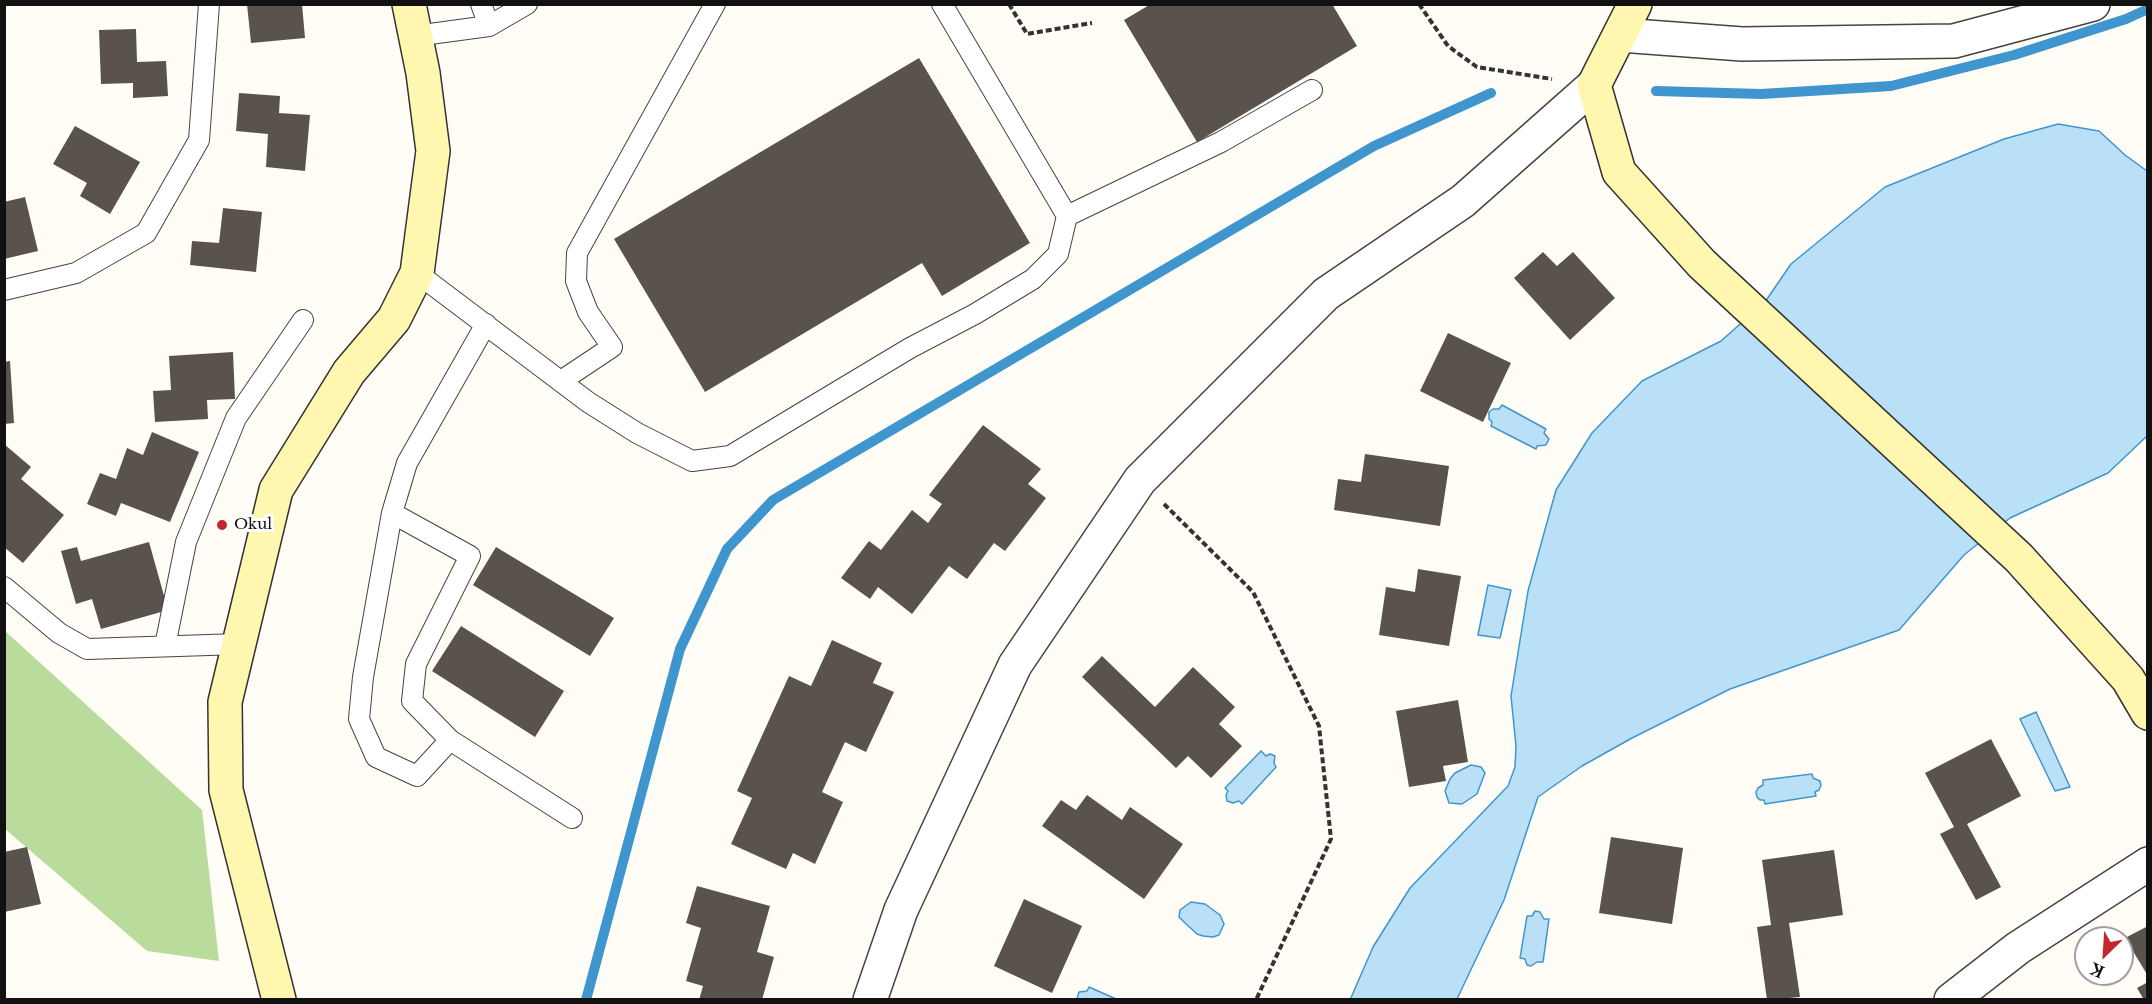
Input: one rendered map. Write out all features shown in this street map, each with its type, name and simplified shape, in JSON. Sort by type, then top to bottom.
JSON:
[{"type":"street","points":[[279,999],[226,790],[225,702],[276,490],[349,372],[394,319],[417,273],[433,151],[409,4]]},
{"type":"street","points":[[870,999],[901,910],[1015,665],[1140,480],[1326,294],[1463,201],[1594,85],[1635,4]]},
{"type":"street","points":[[1620,35],[1742,44],[1954,42],[2092,4]]},
{"type":"street","points":[[1594,85],[1619,172],[1702,264],[2019,558],[2128,679],[2148,713]]},
{"type":"street","points":[[1951,999],[2018,948],[2148,864]]},
{"type":"lane","points":[[4,290],[76,273],[146,233],[199,140],[210,4]]},
{"type":"lane","points":[[482,4],[489,26]]},
{"type":"lane","points":[[416,36],[489,26],[527,4]]},
{"type":"lane","points":[[561,381],[612,348],[588,312],[576,281],[577,253],[715,4]]},
{"type":"lane","points":[[417,273],[588,402],[637,433],[692,461],[730,456],[910,348],[975,314],[1033,279],[1058,254],[1067,216],[942,4]]},
{"type":"lane","points":[[1067,216],[1221,142],[1312,90]]},
{"type":"lane","points":[[165,646],[186,542],[236,418],[303,320]]},
{"type":"lane","points":[[450,740],[417,776],[376,757],[359,719],[363,677],[393,513],[407,463],[486,324]]},
{"type":"lane","points":[[393,513],[470,556],[416,664],[412,701],[450,740],[572,818]]},
{"type":"lane","points":[[4,587],[59,633],[87,649],[239,644]]},
{"type":"path","points":[[1009,4],[1026,34],[1092,23]]},
{"type":"path","points":[[1419,4],[1448,46],[1477,67],[1594,85]]},
{"type":"path","points":[[1140,480],[1253,592],[1319,726],[1330,839],[1256,999]]},
{"type":"green space","points":[[4,630],[202,810],[219,961],[147,951],[5,829]]},
{"type":"water","points":[[2058,124],[2099,131],[2147,171],[2147,436],[2108,473],[2010,518],[1964,555],[1899,630],[1730,689],[1582,766],[1538,797],[1504,900],[1457,999],[1350,1000],[1373,947],[1410,888],[1508,786],[1515,767],[1516,746],[1511,696],[1528,591],[1556,490],[1592,433],[1642,381],[1721,341],[1765,302],[1791,264],[1885,187],[2004,139]]},
{"type":"water","points":[[1502,405],[1546,429],[1544,433],[1549,439],[1546,445],[1537,446],[1536,449],[1491,426],[1489,412],[1499,409]]},
{"type":"water","points":[[1488,585],[1511,590],[1500,638],[1478,635]]},
{"type":"water","points":[[2036,712],[2070,787],[2055,791],[2020,719]]},
{"type":"water","points":[[1261,751],[1266,756],[1270,754],[1275,756],[1276,767],[1242,804],[1239,801],[1233,803],[1227,801],[1228,791],[1225,788]]},
{"type":"water","points":[[1471,765],[1481,767],[1485,773],[1477,794],[1462,804],[1449,803],[1445,791],[1450,779],[1455,773]]},
{"type":"water","points":[[1812,774],[1821,785],[1815,792],[1816,796],[1765,804],[1764,800],[1757,797],[1756,792],[1763,785],[1763,780]]},
{"type":"water","points":[[1191,902],[1205,904],[1220,915],[1224,924],[1219,935],[1213,937],[1197,934],[1179,917],[1180,910]]},
{"type":"water","points":[[1535,911],[1540,912],[1544,919],[1549,919],[1543,962],[1537,962],[1531,966],[1527,965],[1525,959],[1520,958],[1527,916],[1532,916]]},
{"type":"water","points":[[1089,987],[1116,999],[1077,999],[1079,992],[1087,991]]},
{"type":"building","points":[[247,4],[302,4],[305,38],[251,43]]},
{"type":"building","points":[[1151,4],[1332,4],[1357,46],[1197,142],[1124,20]]},
{"type":"building","points":[[136,29],[137,62],[166,61],[168,96],[133,98],[133,83],[101,84],[99,30]]},
{"type":"building","points":[[919,58],[1030,243],[942,296],[922,263],[705,392],[614,239]]},
{"type":"building","points":[[239,93],[280,96],[279,113],[310,115],[305,171],[266,167],[268,134],[236,131]]},
{"type":"building","points":[[75,126],[140,162],[110,214],[80,196],[87,183],[53,164]]},
{"type":"building","points":[[25,197],[38,251],[4,259],[4,202]]},
{"type":"building","points":[[223,208],[262,212],[256,272],[190,265],[192,241],[219,243]]},
{"type":"building","points":[[1543,252],[1557,266],[1573,252],[1615,298],[1570,340],[1514,278]]},
{"type":"building","points":[[1448,333],[1511,363],[1483,422],[1420,391]]},
{"type":"building","points":[[233,352],[235,399],[207,400],[208,419],[155,422],[153,391],[171,390],[169,356]]},
{"type":"building","points":[[10,361],[14,423],[4,424],[4,362]]},
{"type":"building","points":[[983,425],[1041,469],[1028,484],[1046,498],[1005,551],[994,543],[967,579],[949,566],[912,614],[878,587],[870,599],[841,578],[869,541],[881,550],[912,510],[928,523],[942,504],[929,495]]},
{"type":"building","points":[[152,432],[199,452],[170,522],[121,503],[116,516],[87,504],[100,473],[116,479],[127,448],[143,455]]},
{"type":"building","points":[[4,444],[31,467],[21,479],[64,515],[23,563],[4,547]]},
{"type":"building","points":[[1365,454],[1449,466],[1440,526],[1334,510],[1338,479],[1361,482]]},
{"type":"building","points":[[149,542],[168,610],[101,629],[92,599],[76,604],[61,551],[77,547],[81,561]]},
{"type":"building","points":[[496,547],[614,618],[590,656],[473,585]]},
{"type":"building","points":[[1418,569],[1461,576],[1449,646],[1379,635],[1386,587],[1415,592]]},
{"type":"building","points":[[461,626],[564,691],[535,737],[432,671]]},
{"type":"building","points":[[832,640],[882,663],[873,683],[894,692],[866,752],[845,742],[822,792],[843,802],[815,864],[793,853],[786,869],[731,844],[752,798],[737,791],[789,676],[811,686]]},
{"type":"building","points":[[1102,656],[1155,707],[1193,667],[1235,707],[1219,724],[1242,746],[1211,778],[1188,756],[1176,768],[1082,677]]},
{"type":"building","points":[[1458,700],[1468,762],[1443,766],[1446,781],[1409,787],[1396,711]]},
{"type":"building","points":[[1991,739],[2021,796],[1967,824],[2001,887],[1976,900],[1940,834],[1954,827],[1925,773]]},
{"type":"building","points":[[1087,795],[1122,820],[1130,807],[1183,844],[1144,899],[1042,826],[1061,800],[1076,810]]},
{"type":"building","points":[[1611,837],[1683,848],[1672,924],[1599,913]]},
{"type":"building","points":[[27,847],[41,904],[4,912],[4,852]]},
{"type":"building","points":[[1834,850],[1843,915],[1789,923],[1800,997],[1767,1000],[1757,927],[1771,925],[1762,860]]},
{"type":"building","points":[[697,886],[770,906],[757,952],[774,957],[762,1000],[699,1000],[703,986],[686,981],[701,928],[686,923]]},
{"type":"building","points":[[1024,899],[1082,926],[1052,993],[994,966]]},
{"type":"building","points":[[2148,926],[2148,976],[2134,953],[2134,933]]},
{"type":"building","points":[[2148,982],[2148,1000],[2144,1000],[2137,988]]},
{"type":"waterway","points":[[1656,91],[1761,94],[1891,86],[2014,55],[2126,19],[2148,9]]},
{"type":"waterway","points":[[586,1000],[680,649],[727,549],[773,500],[1374,146],[1491,93]]},
{"type":"place","name":"Okul","points":[[222,525]]}]
